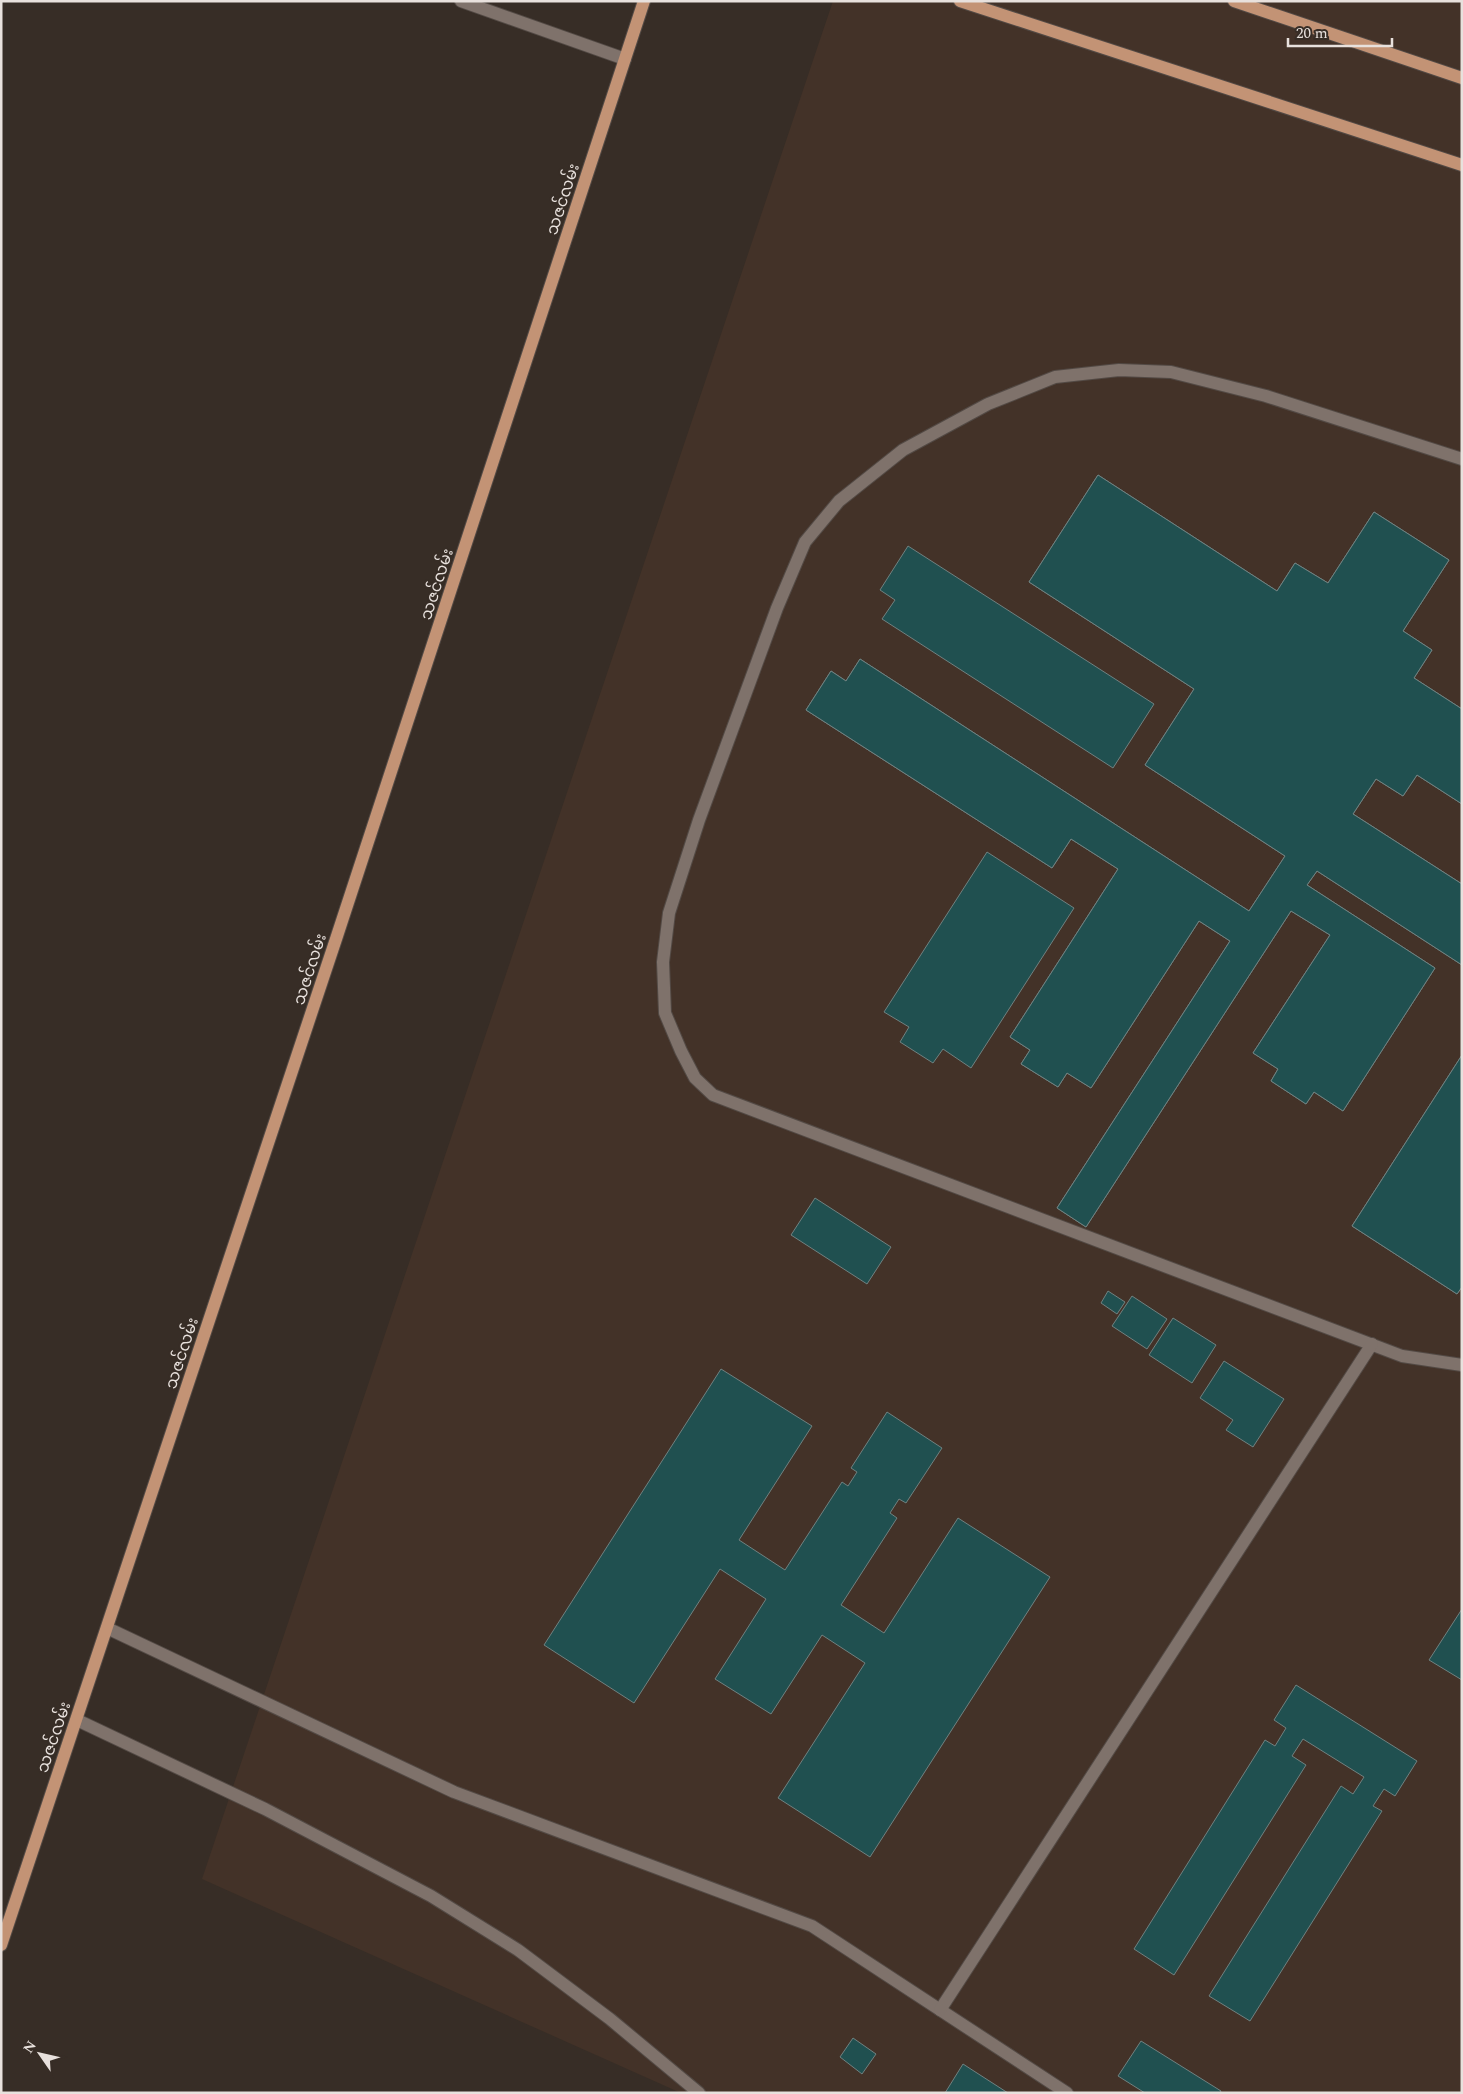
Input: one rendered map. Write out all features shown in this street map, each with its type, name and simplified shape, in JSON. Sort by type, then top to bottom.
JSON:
[{"type":"main road","name":"သဇင်လမ်း","points":[[1,1945],[644,1]]},
{"type":"main road","points":[[960,1],[1462,165]]},
{"type":"main road","points":[[1234,1],[1462,78]]},
{"type":"street","points":[[461,1],[625,59]]},
{"type":"street","points":[[1462,459],[1256,394],[1171,372],[1119,370],[1055,377],[988,404],[903,450],[839,501],[805,542],[777,608],[699,820],[669,913],[663,962],[665,1014],[695,1078],[713,1095],[1402,1356],[1462,1366]]},
{"type":"street","points":[[940,2010],[1372,1344]]},
{"type":"street","points":[[107,1628],[454,1792],[812,1926],[1067,2093]]},
{"type":"street","points":[[76,1720],[265,1808],[431,1896],[518,1950],[610,2019],[699,2093]]},
{"type":"shaded area","points":[[833,1],[1462,1],[1462,2093],[681,2093],[202,1879]]},
{"type":"building","points":[[1098,475],[1277,591],[1295,563],[1328,583],[1374,512],[1449,560],[1403,631],[1432,650],[1414,678],[1462,709],[1462,804],[1417,775],[1403,796],[1376,779],[1353,814],[1462,884],[1462,965],[1317,871],[1307,885],[1435,968],[1343,1111],[1314,1092],[1306,1104],[1271,1081],[1278,1069],[1253,1053],[1330,935],[1291,911],[1086,1227],[1057,1208],[1230,941],[1199,921],[1091,1088],[1067,1073],[1058,1087],[1021,1064],[1030,1050],[1010,1037],[1118,869],[1071,839],[1052,868],[806,710],[831,671],[846,681],[860,659],[1249,911],[1285,856],[1145,765],[1194,689],[1029,582]],"holes":[[[1270,633],[1290,646],[1281,660],[1274,655],[1215,746],[1294,797],[1352,705],[1349,703],[1357,690],[1382,706],[1303,827],[1191,755]]]},
{"type":"building","points":[[1098,475],[1277,591],[1295,563],[1328,583],[1374,512],[1449,560],[1403,631],[1432,650],[1414,678],[1462,709],[1462,804],[1417,775],[1403,796],[1376,779],[1353,814],[1462,884],[1462,965],[1317,871],[1307,885],[1435,968],[1343,1111],[1314,1092],[1306,1104],[1271,1081],[1278,1069],[1253,1053],[1330,935],[1291,911],[1086,1227],[1057,1208],[1230,941],[1199,921],[1091,1088],[1067,1073],[1058,1087],[1021,1064],[1030,1050],[1010,1037],[1118,869],[1071,839],[1052,868],[806,710],[831,671],[846,681],[860,659],[1249,911],[1285,856],[1145,765],[1194,689],[1029,582]]},
{"type":"building","points":[[908,546],[1154,704],[1113,768],[882,619],[895,600],[880,590]]},
{"type":"building","points":[[987,852],[1074,908],[971,1068],[943,1049],[933,1063],[900,1042],[909,1027],[884,1012]]},
{"type":"building","points":[[1462,1055],[1462,1287],[1457,1294],[1352,1226]]},
{"type":"building","points":[[1462,1055],[1462,1287],[1457,1294],[1352,1226]]},
{"type":"building","points":[[815,1198],[891,1247],[867,1284],[791,1235]]},
{"type":"building","points":[[1108,1291],[1125,1302],[1117,1314],[1101,1303]]},
{"type":"building","points":[[1132,1296],[1167,1319],[1147,1349],[1112,1326]]},
{"type":"building","points":[[1173,1318],[1216,1345],[1192,1383],[1149,1355]]},
{"type":"building","points":[[1224,1361],[1284,1399],[1253,1447],[1226,1430],[1233,1420],[1200,1398]]},
{"type":"building","points":[[721,1369],[812,1426],[739,1540],[785,1570],[842,1482],[848,1486],[857,1472],[851,1468],[887,1412],[942,1448],[906,1503],[899,1499],[890,1513],[897,1518],[841,1605],[884,1633],[958,1518],[1050,1577],[870,1857],[778,1798],[865,1663],[822,1635],[771,1714],[715,1679],[766,1599],[720,1569],[634,1703],[544,1645]]},
{"type":"building","points":[[1462,1609],[1462,1680],[1429,1660]]},
{"type":"building","points":[[1296,1685],[1417,1761],[1395,1796],[1384,1789],[1373,1806],[1382,1811],[1250,2021],[1209,1996],[1341,1786],[1353,1794],[1364,1777],[1303,1739],[1292,1756],[1306,1765],[1174,1975],[1134,1949],[1265,1740],[1275,1746],[1286,1728],[1274,1720]]},
{"type":"building","points":[[853,2038],[876,2054],[862,2074],[840,2057]]},
{"type":"building","points":[[1141,2041],[1221,2091],[1220,2093],[1145,2093],[1118,2076]]},
{"type":"building","points":[[963,2064],[1008,2093],[945,2093]]}]
